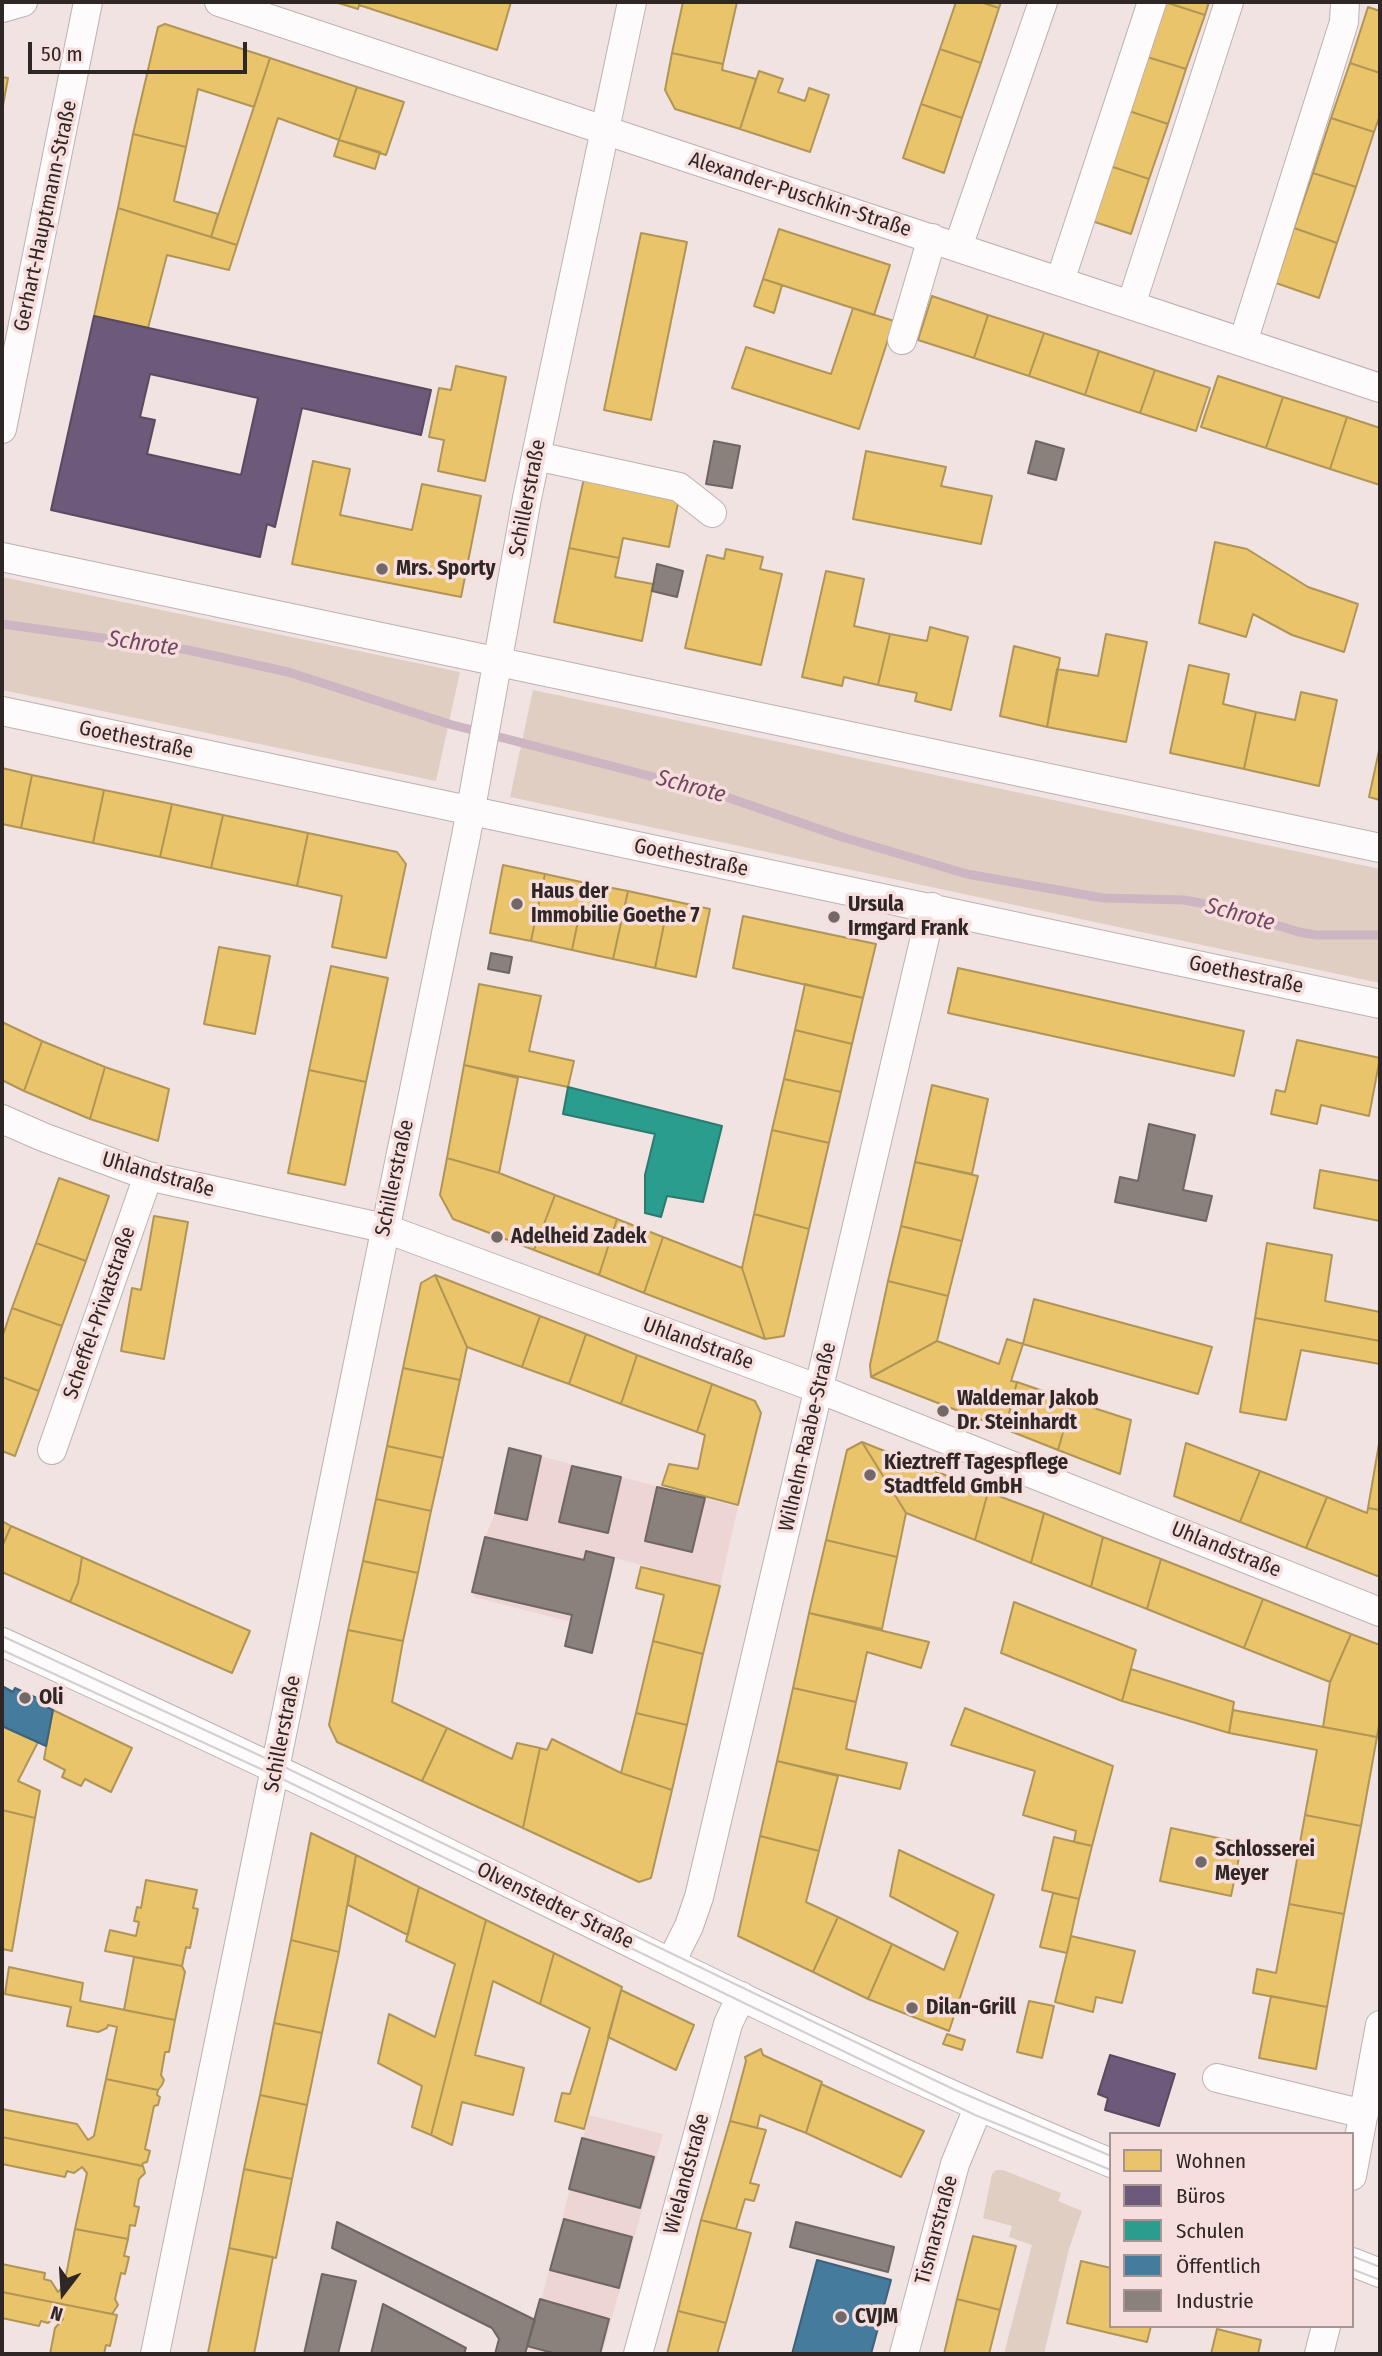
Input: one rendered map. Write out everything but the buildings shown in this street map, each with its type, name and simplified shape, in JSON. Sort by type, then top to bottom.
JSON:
[{"type":"street","points":[[2,8],[23,2]]},
{"type":"street","name":"Gerhart-Hauptmann-Straße","points":[[2,429],[88,2]]},
{"type":"street","name":"Alexander-Puschkin-Straße","points":[[219,2],[1380,388]]},
{"type":"street","name":"Schillerstraße","points":[[155,2354],[490,711],[536,456],[632,2]]},
{"type":"street","points":[[902,340],[945,243],[1043,2]]},
{"type":"street","points":[[1060,281],[1152,2]]},
{"type":"street","points":[[1131,305],[1229,2]]},
{"type":"street","points":[[1243,342],[1344,22],[1345,2]]},
{"type":"street","points":[[536,456],[679,487],[712,513]]},
{"type":"street","points":[[2,557],[1380,848]]},
{"type":"street","name":"Goethestraße","points":[[2,711],[1380,1004]]},
{"type":"street","name":"Wilhelm-Raabe-Straße","points":[[671,1962],[689,1926],[699,1897],[932,907]]},
{"type":"street","name":"Uhlandstraße","points":[[2,1119],[148,1177],[384,1228],[819,1389],[1380,1612]]},
{"type":"street","name":"Scheffel-Privatstraße","points":[[52,1450],[148,1177]]},
{"type":"street","name":"Olvenstedter Straße","points":[[2,1642],[275,1769],[978,2108],[1109,2162]]},
{"type":"street","name":"Wielandstraße","points":[[638,2354],[728,2024],[741,1996]]},
{"type":"street","points":[[1354,2166],[1380,2025]]},
{"type":"street","points":[[1217,2078],[1364,2114]]},
{"type":"street","name":"Tismarstraße","points":[[904,2354],[955,2164],[978,2108]]},
{"type":"street","points":[[1354,2263],[1380,2273]]},
{"type":"street","points":[[1320,2354],[1326,2328]]},
{"type":"shaded area","points":[[2,577],[460,672],[436,781],[2,690]]},
{"type":"shaded area","points":[[533,690],[1380,869],[1380,983],[510,797]]},
{"type":"shaded area","points":[[509,1448],[738,1507],[720,1586],[615,1558],[598,1629],[474,1597],[472,1592],[485,1537],[495,1513]]},
{"type":"shaded area","points":[[589,2115],[663,2134],[602,2354],[527,2354]]},
{"type":"shaded area","points":[[996,2170],[1003,2170],[1061,2193],[1058,2201],[1082,2211],[1069,2249],[1044,2354],[1004,2354],[1032,2245],[1009,2237],[1012,2226],[983,2218],[992,2174]]},
{"type":"waterway","name":"Schrote","points":[[2,624],[188,650],[288,672],[449,724],[712,792],[842,837],[967,874],[1103,898],[1184,900],[1316,935],[1380,935]]},
{"type":"tram line","points":[[2,1636],[276,1763],[953,2089],[1109,2155]]},
{"type":"tram line","points":[[2,1650],[274,1775],[975,2115],[1109,2169]]},
{"type":"tram line","points":[[1354,2257],[1380,2267]]},
{"type":"tram line","points":[[1354,2270],[1380,2280]]},
{"type":"place","name":"Mrs. Sporty","points":[[382,569]]},
{"type":"place","name":"Haus der Immobilie Goethe 7","points":[[517,904]]},
{"type":"place","name":"Ursula Irmgard Frank","points":[[834,917]]},
{"type":"place","name":"Adelheid Zadek","points":[[497,1237]]},
{"type":"place","name":"Waldemar Jakob Dr. Steinhardt","points":[[943,1411]]},
{"type":"place","name":"Kieztreff Tagespflege Stadtfeld GmbH","points":[[870,1475]]},
{"type":"place","name":"Oli","points":[[25,1698]]},
{"type":"place","name":"Schlosserei Meyer","points":[[1201,1862]]},
{"type":"place","name":"Dilan-Grill","points":[[912,2008]]},
{"type":"place","name":"CVJM","points":[[841,2317]]}]
